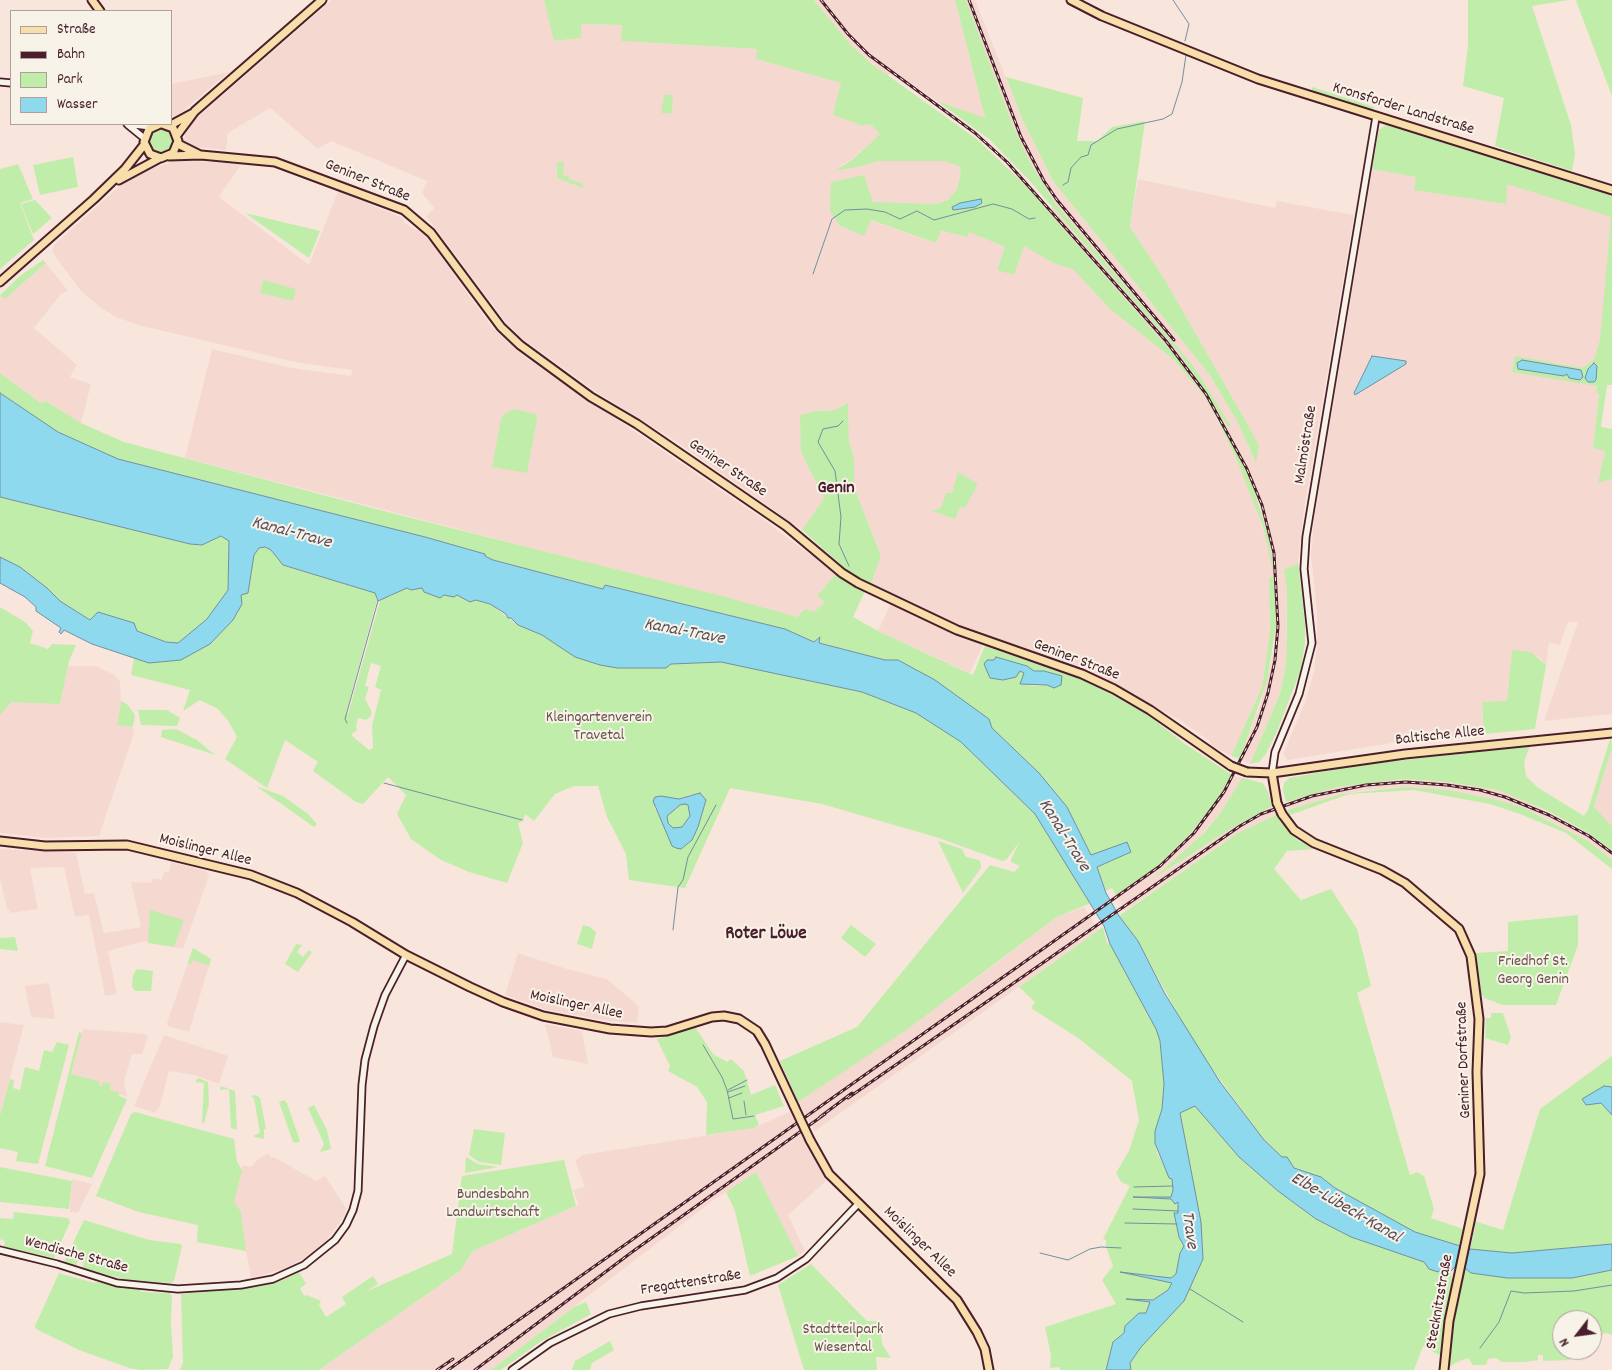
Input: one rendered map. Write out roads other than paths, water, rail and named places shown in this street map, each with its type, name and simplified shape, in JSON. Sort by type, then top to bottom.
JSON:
[{"type":"main road","points":[[94,198],[129,173],[169,156],[178,144],[177,135],[195,111],[322,0]]},
{"type":"main road","name":"Kronsforder Landstraße","points":[[1071,0],[1102,16],[1258,79],[1612,190]]},
{"type":"main road","points":[[172,121],[195,111]]},
{"type":"main road","points":[[0,282],[125,169],[146,132],[162,125]]},
{"type":"main road","points":[[165,125],[177,135]]},
{"type":"main road","points":[[146,132],[150,154],[161,158]]},
{"type":"main road","name":"Geniner Straße","points":[[178,144],[201,155]]},
{"type":"main road","name":"Geniner Straße","points":[[169,156],[201,155],[275,162],[404,210],[431,234],[496,321],[520,345],[583,391],[637,424],[786,526],[842,573],[866,588],[957,630],[1082,674],[1114,689],[1150,710],[1232,766],[1247,772],[1272,773]]},
{"type":"main road","name":"Baltische Allee","points":[[1272,773],[1405,754],[1612,733]]},
{"type":"main road","name":"Geniner Dorfstraße","points":[[1272,773],[1277,803],[1282,814],[1294,830],[1314,843],[1382,870],[1405,883],[1449,918],[1466,942],[1472,959],[1480,1019],[1477,1072],[1481,1158],[1479,1181],[1466,1239]]},
{"type":"main road","name":"Moislinger Allee","points":[[0,841],[45,846],[127,845],[248,874],[297,893],[352,922],[406,955],[503,1002],[543,1016],[597,1027],[651,1032],[667,1030],[712,1017],[724,1016],[739,1019],[757,1031],[765,1044],[828,1174],[957,1300],[977,1332],[985,1349],[990,1370]]},
{"type":"main road","name":"Stecknitzstraße","points":[[1444,1370],[1449,1321],[1466,1239]]},
{"type":"street","name":"Malmöstraße","points":[[1272,773],[1275,752],[1299,694],[1312,643],[1304,568],[1306,537],[1376,117]]},
{"type":"street","points":[[129,125],[146,132]]},
{"type":"street","points":[[129,125],[146,132]]},
{"type":"street","name":"Wendische Straße","points":[[0,1250],[57,1264],[117,1283],[178,1289],[241,1284],[286,1275],[321,1252],[335,1240],[350,1218],[358,1191],[362,1079],[374,1026],[391,981],[406,955]]},
{"type":"street","name":"Fregattenstraße","points":[[512,1370],[550,1343],[609,1314],[641,1306],[745,1290],[777,1278],[806,1259],[859,1203]]},
{"type":"water","points":[[981,199],[982,203],[975,207],[953,210],[952,207],[960,203]]},
{"type":"water","points":[[1372,356],[1406,361],[1406,364],[1355,395],[1354,393]]},
{"type":"water","points":[[1522,360],[1581,370],[1583,377],[1580,380],[1569,378],[1567,374],[1564,376],[1518,369],[1517,363]]},
{"type":"water","points":[[1594,363],[1597,366],[1596,380],[1588,382],[1585,378],[1588,369]]},
{"type":"water","points":[[0,393],[58,432],[118,459],[425,537],[485,554],[485,556],[493,560],[603,589],[605,585],[785,629],[814,642],[820,637],[819,643],[885,660],[898,660],[935,680],[989,719],[992,728],[1039,773],[1067,807],[1091,855],[1127,842],[1131,852],[1097,867],[1106,893],[1119,916],[1138,941],[1165,994],[1220,1082],[1264,1140],[1282,1157],[1287,1157],[1294,1168],[1321,1177],[1335,1188],[1415,1232],[1470,1249],[1512,1253],[1612,1244],[1612,1270],[1572,1278],[1507,1278],[1471,1273],[1466,1269],[1455,1267],[1451,1271],[1443,1268],[1438,1272],[1429,1269],[1424,1262],[1351,1237],[1316,1219],[1278,1191],[1239,1157],[1195,1106],[1180,1113],[1201,1222],[1203,1259],[1184,1301],[1141,1347],[1130,1363],[1131,1370],[1106,1370],[1113,1342],[1124,1333],[1125,1326],[1139,1313],[1146,1313],[1150,1302],[1126,1299],[1153,1300],[1168,1290],[1172,1283],[1120,1272],[1171,1278],[1176,1274],[1180,1253],[1184,1246],[1179,1237],[1174,1213],[1178,1213],[1178,1202],[1175,1204],[1171,1199],[1133,1197],[1171,1197],[1173,1190],[1172,1179],[1169,1178],[1155,1143],[1155,1131],[1162,1109],[1164,1084],[1160,1041],[1156,1029],[1110,944],[1104,926],[1035,814],[961,742],[916,713],[862,692],[721,662],[671,664],[666,668],[617,668],[600,665],[575,657],[542,635],[518,625],[511,618],[508,618],[506,614],[490,604],[476,600],[470,602],[457,595],[454,597],[444,595],[440,598],[424,592],[422,588],[411,590],[407,588],[378,601],[375,593],[283,565],[271,550],[265,547],[259,548],[254,555],[248,593],[241,595],[242,604],[233,620],[210,644],[181,660],[149,663],[92,644],[64,630],[61,634],[59,632],[61,628],[36,611],[36,607],[25,597],[0,583],[0,557],[20,567],[60,601],[90,620],[98,612],[134,623],[137,631],[166,642],[178,643],[207,619],[228,590],[229,541],[221,536],[202,545],[190,544],[0,497]]},
{"type":"water","points":[[996,657],[1027,666],[1034,671],[1044,671],[1062,676],[1061,685],[1054,688],[1047,685],[1020,684],[1024,673],[1020,671],[1016,677],[1003,680],[990,678],[984,664],[987,660],[994,660]]},
{"type":"water","points":[[700,793],[706,800],[692,840],[681,849],[672,846],[653,801],[655,797],[661,796],[679,799]],"holes":[[[680,805],[688,805],[690,816],[682,827],[673,828],[668,823],[667,816]]]},
{"type":"water","points":[[1604,1086],[1612,1087],[1612,1115],[1601,1103],[1586,1105],[1582,1099]]},
{"type":"waterway","points":[[1173,0],[1189,24],[1185,41]]},
{"type":"waterway","points":[[1063,185],[1068,182],[1071,168],[1081,157],[1088,155],[1091,145],[1117,129],[1163,119],[1172,114],[1182,82],[1186,55]]},
{"type":"waterway","points":[[813,274],[832,219],[845,210],[867,209],[885,212],[900,219],[917,211],[934,220],[993,204],[1012,209],[1029,219],[1035,218]]},
{"type":"waterway","points":[[843,421],[838,426],[823,429],[818,442],[835,471],[841,517],[839,544],[849,566]]},
{"type":"waterway","points":[[347,723],[345,719],[378,601]]},
{"type":"waterway","points":[[384,783],[522,820]]},
{"type":"waterway","points":[[673,930],[678,887],[683,880],[688,857],[716,805]]},
{"type":"waterway","points":[[703,1045],[722,1077],[727,1090],[733,1119],[754,1116]]},
{"type":"waterway","points":[[728,1090],[747,1080]]},
{"type":"waterway","points":[[728,1092],[745,1086]]},
{"type":"waterway","points":[[729,1098],[742,1093]]},
{"type":"waterway","points":[[744,1101],[746,1115]]},
{"type":"waterway","points":[[1134,1187],[1173,1186]]},
{"type":"waterway","name":"Trave","points":[[1133,1209],[1178,1211]]},
{"type":"waterway","name":"Trave","points":[[1125,1223],[1177,1224]]},
{"type":"waterway","points":[[1040,1253],[1068,1260],[1090,1249],[1101,1247],[1121,1248]]},
{"type":"waterway","points":[[1480,1348],[1499,1322],[1511,1291],[1524,1293],[1574,1291],[1612,1285]]},
{"type":"waterway","points":[[1190,1289],[1243,1322]]},
{"type":"railway","points":[[448,1370],[1160,866],[1194,833],[1224,792],[1257,727],[1268,693],[1275,660],[1278,626],[1274,553],[1262,505],[1247,469],[1206,394],[1166,341],[1007,162],[975,133],[869,55],[848,34],[821,0]]},
{"type":"railway","points":[[969,0],[1021,137],[1044,181],[1057,200],[1174,340]]},
{"type":"railway","points":[[848,1098],[1240,826],[1261,814],[1312,796],[1366,785],[1406,782],[1480,790],[1505,797],[1549,815],[1589,836],[1612,853]]},
{"type":"railway","points":[[820,1117],[852,1093]]},
{"type":"railway","points":[[475,1370],[632,1252],[825,1114]]},
{"type":"railway","points":[[437,1370],[453,1359]]},
{"type":"district","name":"Genin","points":[[836,490]]},
{"type":"district","name":"Roter Löwe","points":[[766,935]]},
{"type":"water label","name":"Kanal-Trave","points":[[291,534]]},
{"type":"water label","name":"Kanal-Trave","points":[[684,633]]},
{"type":"water label","name":"Kanal-Trave","points":[[1063,836]]},
{"type":"water label","name":"Elbe-Lübeck-Kanal","points":[[1345,1209]]},
{"type":"park label","name":"Kleingartenverein Travetal","points":[[599,728]]},
{"type":"park label","name":"Friedhof St. Georg Genin","points":[[1533,972]]},
{"type":"park label","name":"Bundesbahn Landwirtschaft","points":[[493,1205]]},
{"type":"park label","name":"Stadtteilpark Wiesental","points":[[843,1340]]}]
